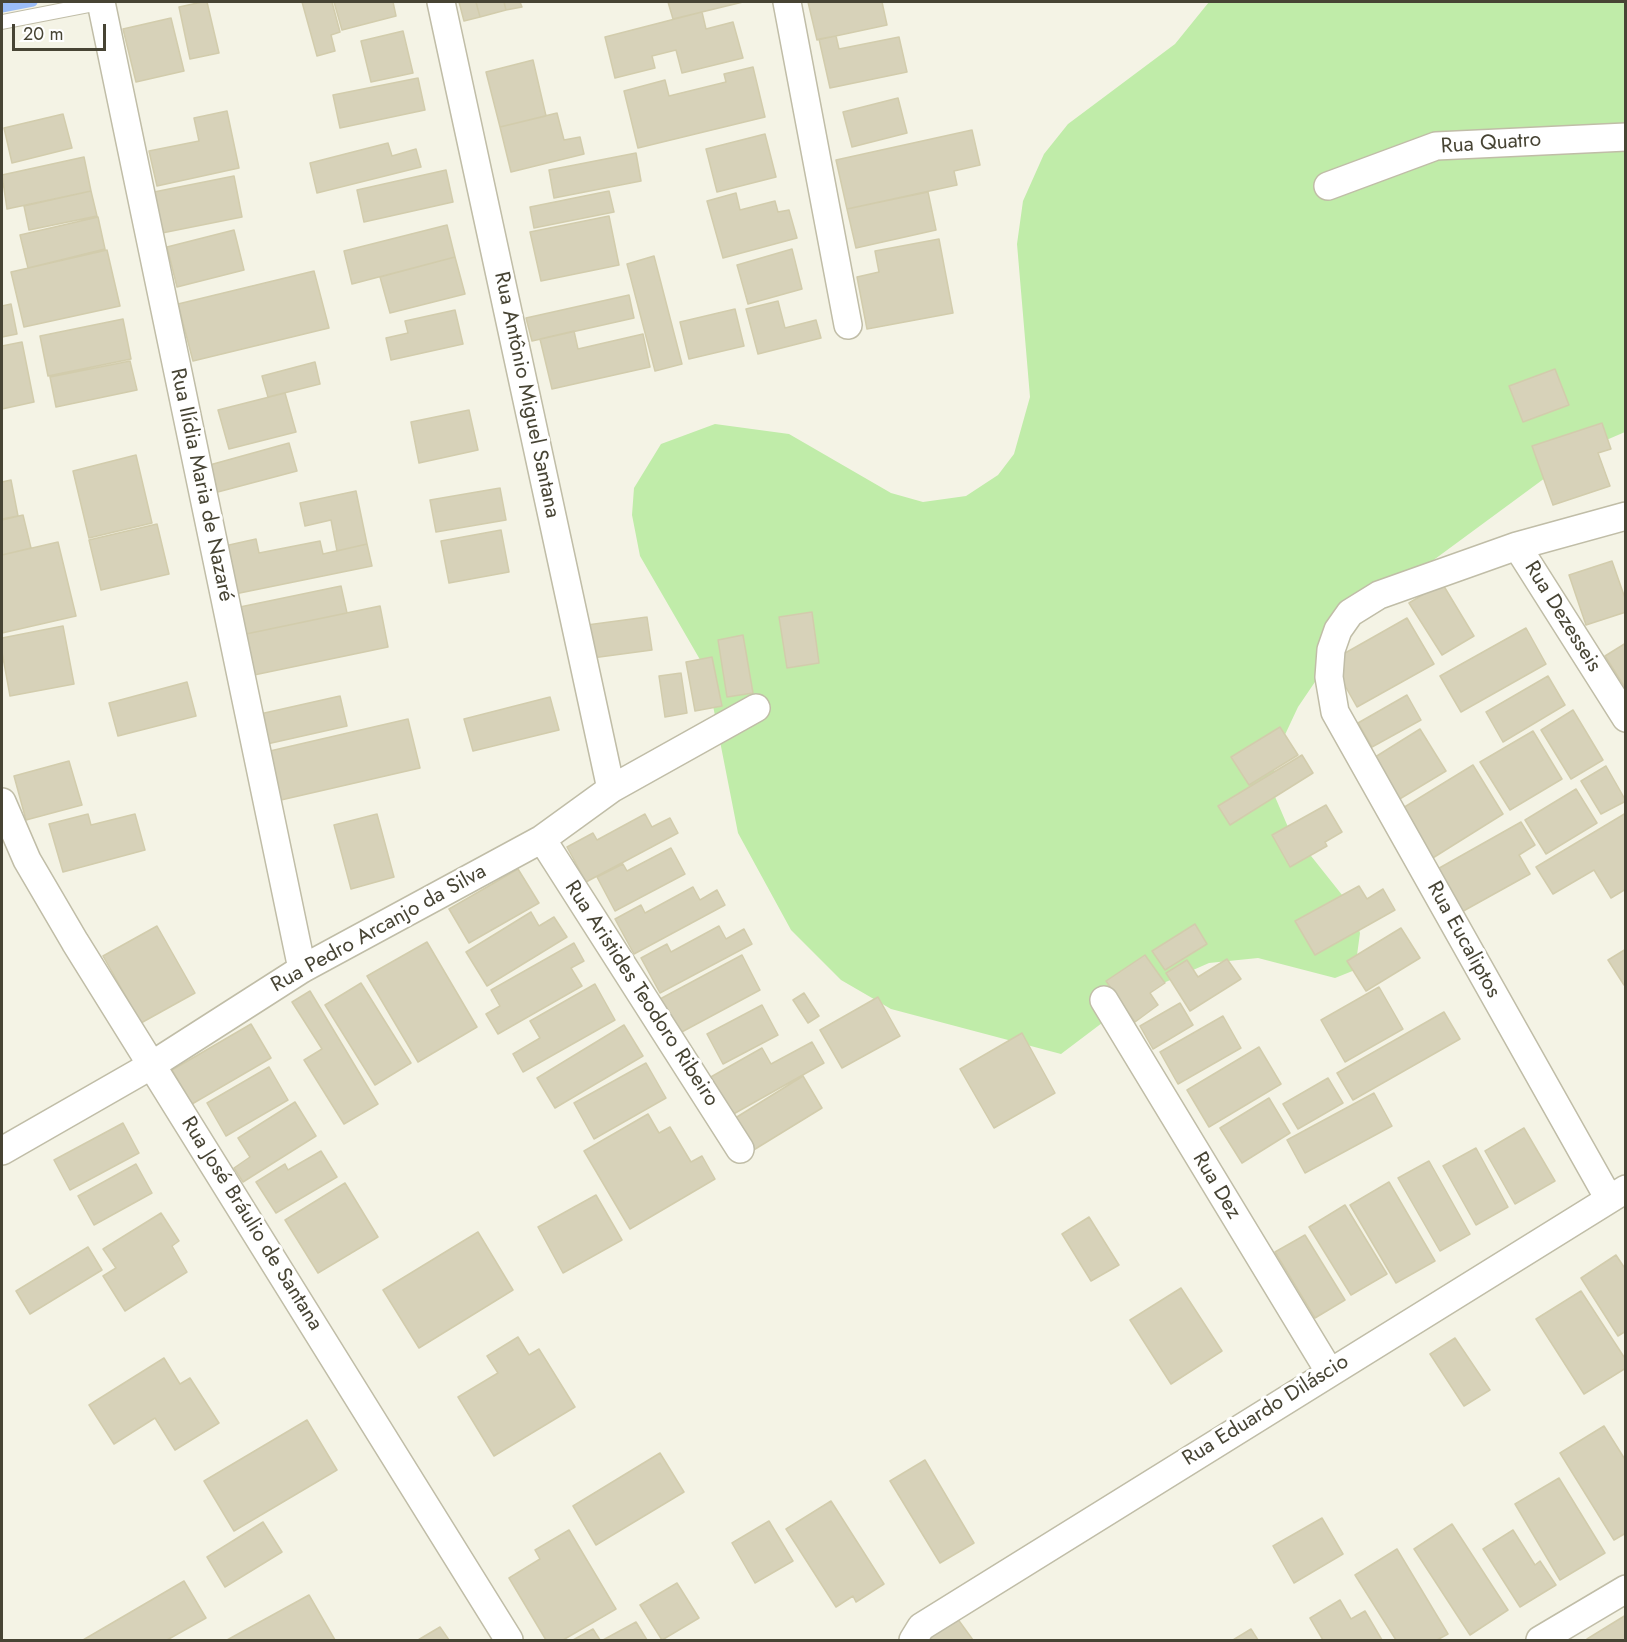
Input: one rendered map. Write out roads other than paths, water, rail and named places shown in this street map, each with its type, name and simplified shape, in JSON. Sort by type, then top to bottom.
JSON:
[{"type":"street","name":"Rua Ilídia Maria de Nazaré","points":[[103,2],[302,969]]},
{"type":"street","name":"Rua Antônio Miguel Santana","points":[[441,2],[611,789]]},
{"type":"street","points":[[787,2],[848,325]]},
{"type":"street","name":"Rua Quatro","points":[[1328,186],[1436,146],[1626,137]]},
{"type":"street","points":[[1517,546],[1626,516]]},
{"type":"street","name":"Rua Eucaliptos","points":[[1517,546],[1379,595],[1350,613],[1338,630],[1331,650],[1329,677],[1335,712],[1617,1194]]},
{"type":"street","name":"Rua Dezesseis","points":[[1517,546],[1626,718]]},
{"type":"street","name":"Rua Pedro Arcanjo da Silva","points":[[2,1151],[152,1065],[302,969],[542,839],[611,789],[756,708]]},
{"type":"street","name":"Rua José Bráulio de Santana","points":[[2,802],[27,860],[75,942],[509,1641]]},
{"type":"street","name":"Rua Aristides Teodoro Ribeiro","points":[[542,839],[740,1149]]},
{"type":"street","name":"Rua Dez","points":[[1104,1000],[1329,1371]]},
{"type":"street","name":"Rua Eduardo Diláscio","points":[[913,1641],[921,1627],[1329,1371],[1617,1194]]},
{"type":"street","points":[[1540,1641],[1626,1589]]},
{"type":"lane","points":[[2,22],[103,2]]},
{"type":"waterway","points":[[2,8],[33,2]]}]
